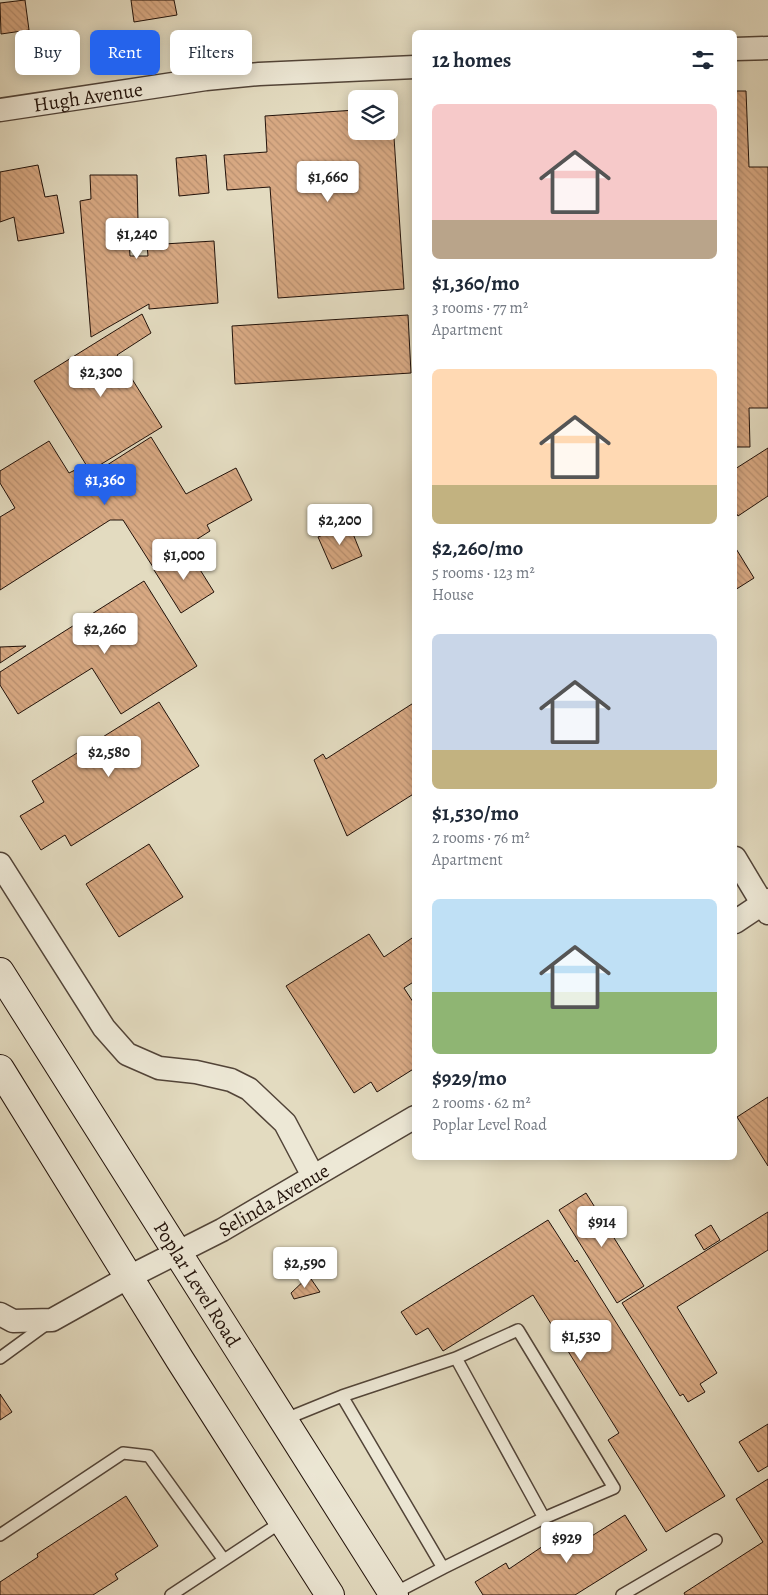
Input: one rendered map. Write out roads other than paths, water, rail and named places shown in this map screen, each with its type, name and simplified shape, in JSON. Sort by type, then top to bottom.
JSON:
[{"type":"main road","name":"Poplar Level Road","points":[[0,972],[393,1594]]},
{"type":"main road","points":[[0,1069],[128,1277],[330,1595]]},
{"type":"street","points":[[737,49],[768,48]]},
{"type":"street","name":"Hugh Avenue","points":[[0,110],[206,79],[259,74],[412,67]]},
{"type":"street","points":[[737,861],[766,906],[737,921]]},
{"type":"street","points":[[0,864],[104,1028],[127,1054],[159,1068],[196,1072],[231,1080],[249,1089],[285,1123],[313,1176]]},
{"type":"street","name":"Selinda Avenue","points":[[52,1320],[128,1277],[222,1230],[412,1119]]},
{"type":"street","points":[[0,1314],[13,1321],[52,1320]]},
{"type":"lane","points":[[0,1357],[52,1320]]},
{"type":"lane","points":[[283,1420],[342,1396],[456,1358],[518,1330],[614,1488],[544,1518],[393,1594]]},
{"type":"lane","points":[[456,1358],[544,1518]]},
{"type":"lane","points":[[342,1396],[444,1568]]},
{"type":"lane","points":[[0,1536],[123,1453],[149,1456],[224,1560]]},
{"type":"lane","points":[[171,1595],[283,1521]]},
{"type":"lane","points":[[622,1595],[716,1540]]}]
